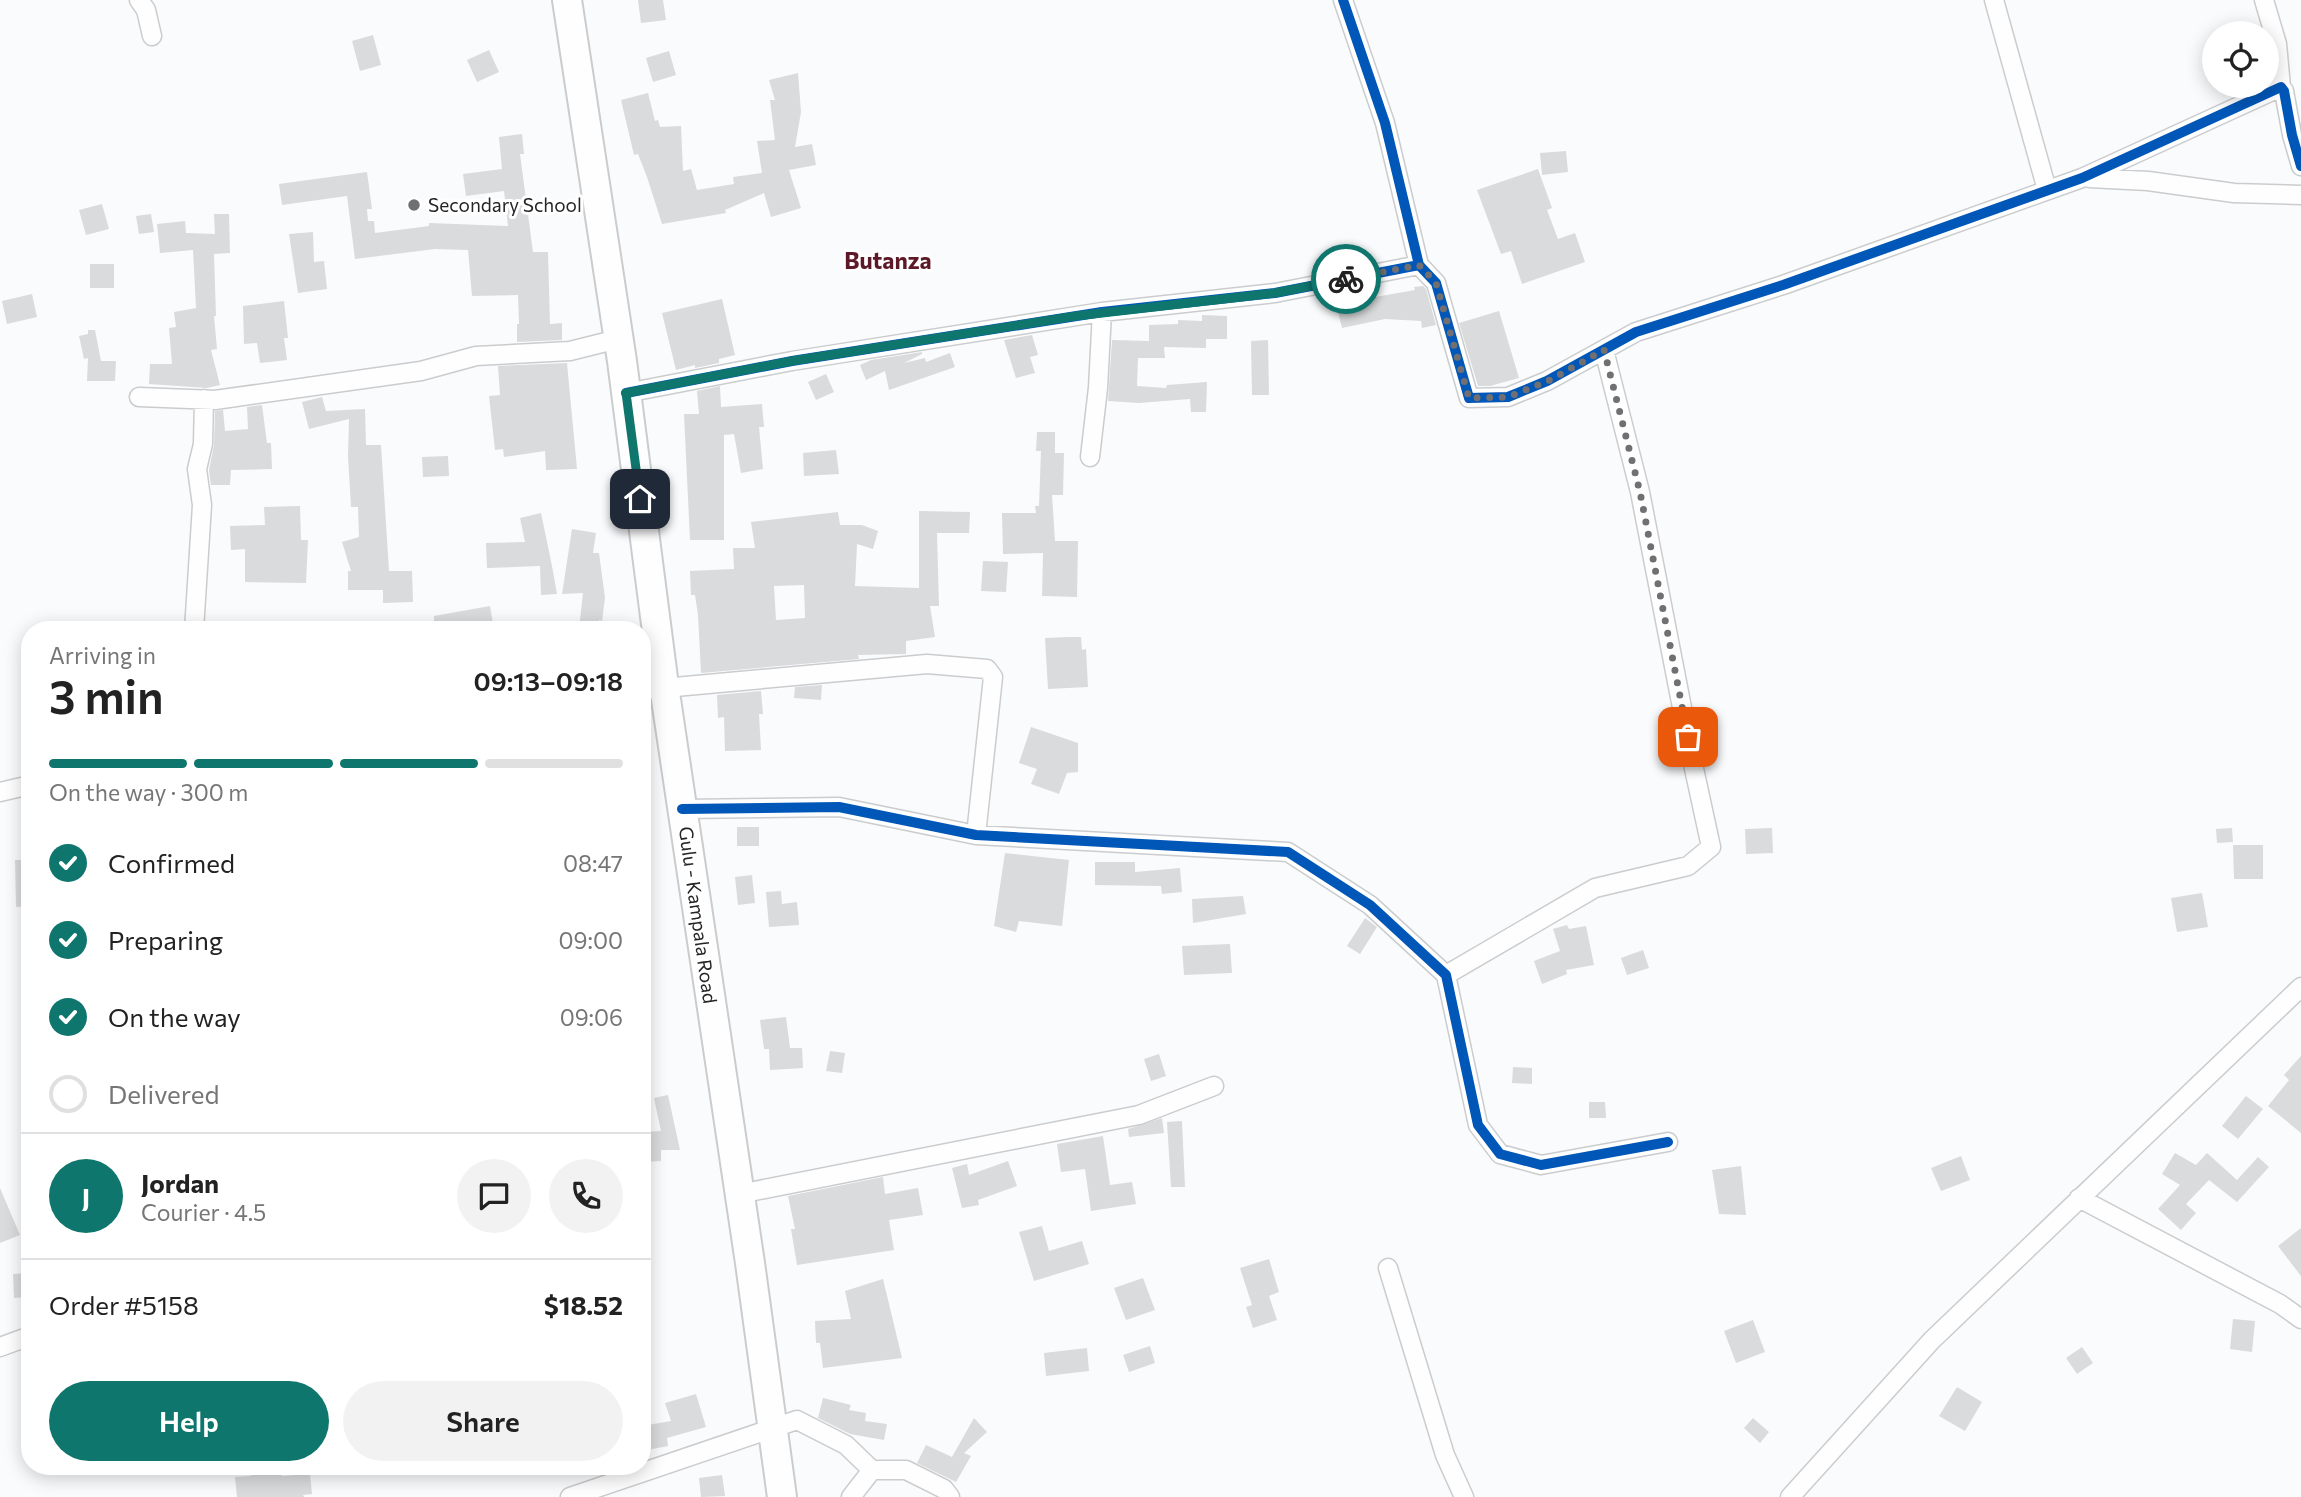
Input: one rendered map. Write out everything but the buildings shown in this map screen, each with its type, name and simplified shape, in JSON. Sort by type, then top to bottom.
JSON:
[{"type":"main road","name":"Gulu - Kampala Road","points":[[567,0],[626,393],[647,621]]},
{"type":"main road","name":"Gulu - Kampala Road","points":[[651,666],[653,688],[682,808],[782,1497]]},
{"type":"street","points":[[139,0],[146,10],[152,36]]},
{"type":"street","points":[[1343,0],[1385,123],[1419,265],[1436,283],[1469,398],[1508,397],[1548,381],[1636,332],[1783,285],[2082,178],[2281,87]]},
{"type":"street","points":[[1994,0],[2048,190]]},
{"type":"street","points":[[2264,0],[2277,44],[2281,87],[2301,166]]},
{"type":"street","points":[[2082,178],[2148,181],[2234,193],[2298,189]]},
{"type":"street","points":[[626,393],[792,361],[1102,312],[1275,293],[1419,265]]},
{"type":"street","points":[[1090,457],[1098,388],[1102,312]]},
{"type":"street","points":[[139,397],[215,400],[421,372],[476,356],[570,351],[618,339]]},
{"type":"street","points":[[1446,975],[1595,888],[1688,866],[1711,847],[1640,492],[1604,350]]},
{"type":"street","points":[[195,621],[202,505],[197,469],[203,444],[204,399]]},
{"type":"street","points":[[653,688],[928,664],[986,669],[993,677],[976,835]]},
{"type":"street","points":[[0,792],[21,787]]},
{"type":"street","points":[[682,808],[839,807],[976,835],[1288,852],[1370,905],[1446,975],[1478,1125],[1500,1154],[1541,1165],[1668,1142]]},
{"type":"street","points":[[1790,1497],[1932,1340],[2301,987]]},
{"type":"street","points":[[739,1194],[1139,1115],[1214,1086]]},
{"type":"street","points":[[2079,1198],[2280,1304],[2301,1319]]},
{"type":"street","points":[[1388,1268],[1446,1455],[1464,1497]]},
{"type":"street","points":[[0,1347],[21,1339]]},
{"type":"street","points":[[651,1469],[797,1420],[846,1445],[872,1470],[906,1470],[944,1489],[950,1497]]},
{"type":"street","points":[[851,1497],[872,1470]]},
{"type":"street","points":[[570,1497],[633,1475]]},
{"type":"cycle path","points":[[1343,0],[1385,123],[1419,265],[1436,283],[1469,398],[1508,397],[1547,381],[1636,332],[1783,285],[2082,178],[2281,87],[2301,166]]},
{"type":"cycle path","points":[[626,393],[792,361],[1102,312],[1275,293],[1419,265]]},
{"type":"cycle path","points":[[682,809],[839,807],[976,835],[1288,852],[1370,905],[1446,975],[1478,1125],[1500,1154],[1541,1165],[1668,1142]]},
{"type":"way so far","points":[[1346,279],[1419,265],[1436,283],[1469,398],[1508,397],[1548,381],[1604,350],[1640,492],[1688,737]]},
{"type":"place","name":"Secondary School","points":[[414,205]]},
{"type":"district","name":"Butanza","points":[[888,261]]},
{"type":"route","points":[[640,499],[626,393],[792,361],[1076,316],[1275,293],[1346,279]]}]
